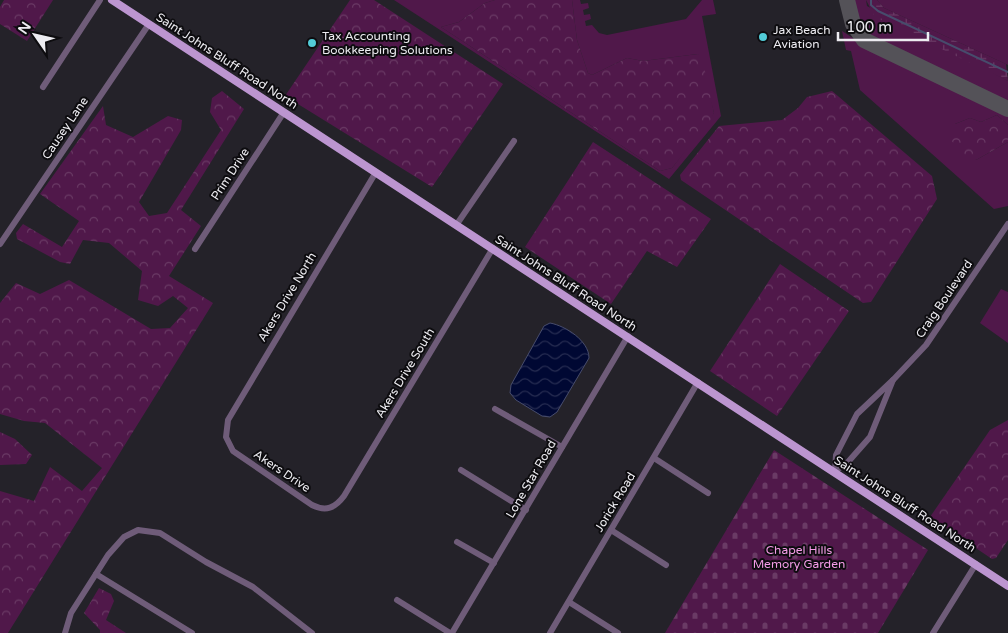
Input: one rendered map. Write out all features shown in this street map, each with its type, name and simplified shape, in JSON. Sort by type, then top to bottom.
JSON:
[{"type":"main road","name":"Saint Johns Bluff Road North","points":[[112,0],[1008,586]]},
{"type":"street","points":[[43,87],[100,0]]},
{"type":"street","name":"Causey Lane","points":[[0,244],[2,236],[149,24]]},
{"type":"street","name":"Prim Drive","points":[[195,249],[284,112]]},
{"type":"street","points":[[457,224],[514,141]]},
{"type":"street","name":"Akers Drive North","points":[[226,437],[228,420],[376,172]]},
{"type":"street","name":"Craig Boulevard","points":[[835,472],[836,455],[857,414],[926,345],[1008,224]]},
{"type":"street","name":"Akers Drive South","points":[[333,507],[344,496],[493,248]]},
{"type":"street","name":"Lone Star Road","points":[[451,633],[628,336]]},
{"type":"street","name":"Craig Boulevard","points":[[835,472],[848,462],[870,438],[893,380]]},
{"type":"street","name":"Jorick Road","points":[[550,633],[698,382]]},
{"type":"street","points":[[495,408],[562,447]]},
{"type":"street","name":"Akers Drive","points":[[226,437],[233,451],[312,505],[321,509],[333,507]]},
{"type":"street","points":[[654,458],[708,493]]},
{"type":"street","points":[[461,470],[526,510]]},
{"type":"street","points":[[66,633],[71,612],[115,546],[124,537],[138,530],[160,533],[206,562],[253,588],[312,633]]},
{"type":"street","points":[[611,530],[666,565]]},
{"type":"street","points":[[457,542],[494,563]]},
{"type":"street","points":[[933,633],[976,564]]},
{"type":"street","points":[[96,574],[180,630],[192,633]]},
{"type":"street","points":[[397,600],[451,633]]},
{"type":"street","points":[[569,602],[618,633]]},
{"type":"green space","points":[[4,0],[53,0],[27,41],[0,24],[0,7]]},
{"type":"green space","points":[[350,0],[374,0],[503,84],[432,187],[285,96]]},
{"type":"green space","points":[[394,0],[495,0],[485,3],[459,22],[441,27],[660,171],[672,168],[714,113],[698,54],[643,61],[627,58],[592,75],[588,73],[577,40],[572,0],[580,0],[581,4],[588,3],[589,8],[583,10],[584,15],[590,14],[591,19],[585,21],[586,26],[592,25],[599,33],[607,35],[686,19],[702,0],[713,0],[716,14],[702,16],[721,116],[669,179]]},
{"type":"green space","points":[[495,0],[572,0],[577,40],[588,73],[592,75],[627,58],[643,61],[698,54],[702,57],[714,113],[710,121],[672,168],[660,171],[441,27],[459,22],[485,3]]},
{"type":"green space","points":[[842,0],[866,0],[867,6],[1008,81],[1008,103],[858,32],[847,21]]},
{"type":"green space","points":[[866,0],[877,0],[884,8],[1006,64],[1008,81],[875,17]]},
{"type":"green space","points":[[877,0],[1008,0],[1008,65],[884,8]]},
{"type":"green space","points":[[842,31],[868,48],[1008,113],[1008,125],[997,115],[981,122],[970,118],[955,124],[976,160],[1008,142],[1008,206],[994,209],[860,90],[851,51],[846,50]]},
{"type":"green space","points":[[222,91],[244,109],[181,210],[201,226],[169,276],[213,303],[8,633],[0,633],[0,491],[34,501],[50,467],[82,491],[102,468],[45,423],[24,421],[0,414],[0,303],[16,283],[40,294],[69,280],[151,329],[170,328],[188,308],[173,296],[158,306],[138,300],[142,271],[109,243],[83,240],[70,264],[60,262],[17,239],[16,233],[23,224],[62,247],[79,221],[40,194],[103,106],[106,125],[133,137],[168,116],[182,120],[181,130],[139,202],[149,216],[167,213],[221,130],[210,112],[212,98]]},
{"type":"green space","points":[[832,91],[932,176],[937,199],[871,302],[863,303],[681,180],[680,175],[719,126],[782,120],[798,108],[807,97]]},
{"type":"green space","points":[[997,115],[1008,125],[1008,142],[976,160],[959,152],[950,138],[955,124],[970,118],[981,122]]},
{"type":"green space","points":[[593,142],[711,219],[677,267],[647,251],[611,304],[525,247]]},
{"type":"green space","points":[[780,264],[849,311],[777,416],[710,371]]},
{"type":"green space","points":[[1001,289],[1008,292],[1008,343],[980,323]]},
{"type":"green space","points":[[1008,420],[1008,540],[996,558],[992,559],[930,517],[990,430]]},
{"type":"green space","points":[[0,432],[15,439],[32,455],[26,464],[0,465]]},
{"type":"green space","name":"Chapel Hills Memory Garden","points":[[774,450],[928,550],[878,633],[665,633]]},
{"type":"green space","points":[[99,588],[111,594],[114,601],[106,620],[126,633],[100,633],[100,630],[84,613]]},
{"type":"water","points":[[550,323],[563,327],[576,335],[585,346],[589,358],[557,412],[550,417],[542,416],[516,400],[510,393],[511,385],[544,326]]},
{"type":"waterway","points":[[871,0],[871,5],[878,11],[1008,72]]},
{"type":"taxiway","points":[[847,0],[853,24],[864,40],[1008,109]]},
{"type":"place","name":"Jax Beach Aviation","points":[[763,37]]},
{"type":"place","name":"Tax Accounting Bookkeeping Solutions","points":[[312,43]]}]
